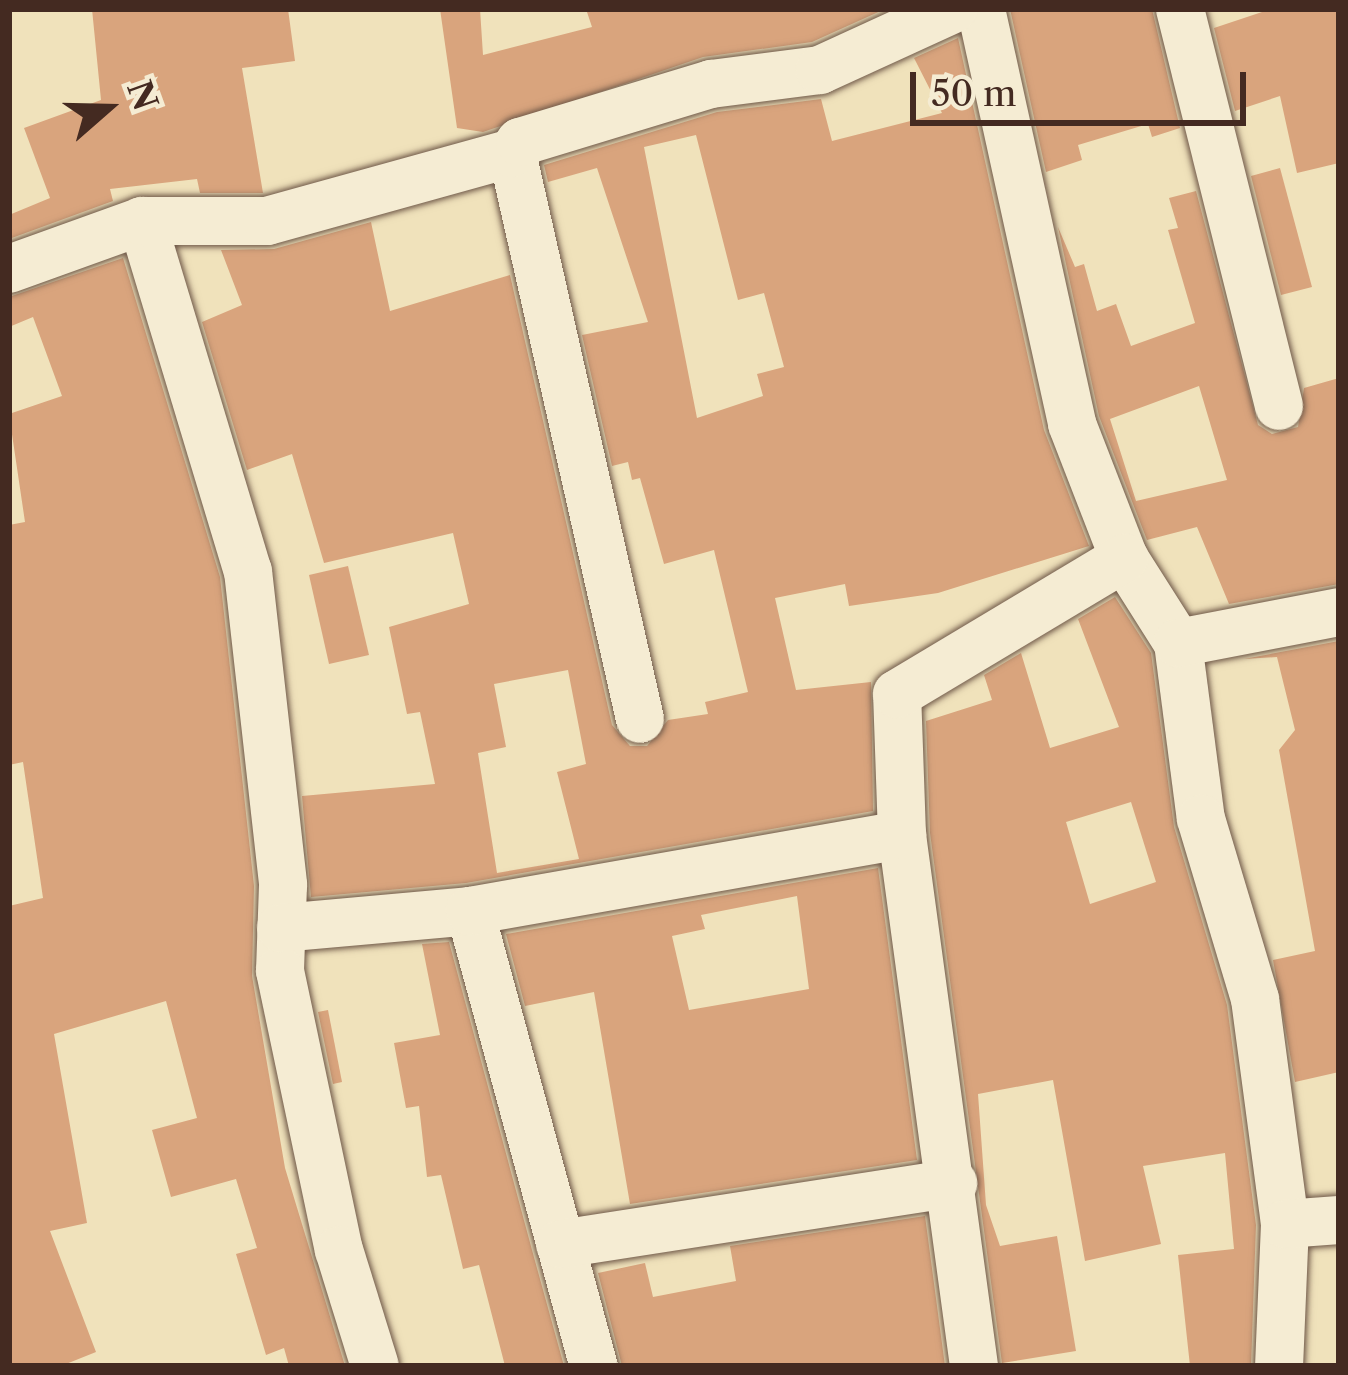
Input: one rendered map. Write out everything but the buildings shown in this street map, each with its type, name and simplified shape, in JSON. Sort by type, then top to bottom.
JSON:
[{"type":"street","points":[[9,269],[142,221],[267,221],[512,154],[520,142],[711,84],[820,70],[953,9]]},
{"type":"street","points":[[981,9],[1072,424],[1124,558],[1178,643],[1201,819],[1255,999],[1285,1224],[1279,1366]]},
{"type":"street","points":[[1180,9],[1279,406]]},
{"type":"street","points":[[512,154],[640,719]]},
{"type":"street","points":[[142,221],[248,571],[281,928],[280,971],[334,1227],[375,1366]]},
{"type":"street","points":[[974,1366],[953,1184],[902,835],[897,694],[1124,558]]},
{"type":"street","points":[[1178,643],[1339,612]]},
{"type":"street","points":[[281,928],[470,911],[902,835]]},
{"type":"street","points":[[470,911],[594,1366]]},
{"type":"street","points":[[560,1244],[953,1184]]},
{"type":"street","points":[[1285,1224],[1339,1220]]}]
